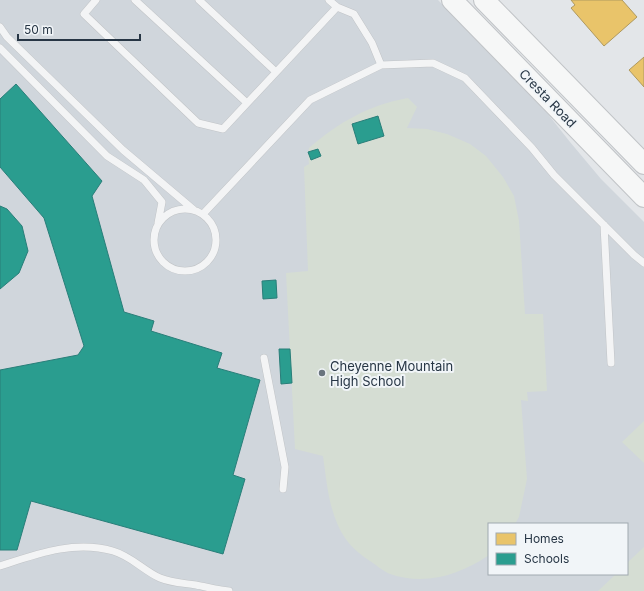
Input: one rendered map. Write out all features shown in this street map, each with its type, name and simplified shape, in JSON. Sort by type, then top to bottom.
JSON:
[{"type":"main road","name":"Cresta Road","points":[[452,0],[644,197]]},
{"type":"main road","name":"Cresta Road","points":[[484,0],[644,164]]},
{"type":"lane","points":[[96,0],[84,14],[198,123],[223,129],[337,7]]},
{"type":"lane","points":[[135,0],[247,103]]},
{"type":"lane","points":[[200,0],[276,72]]},
{"type":"lane","points":[[329,0],[337,7],[354,14],[372,44],[381,65]]},
{"type":"lane","points":[[0,27],[7,37],[123,150],[194,210]]},
{"type":"lane","points":[[0,48],[107,156],[144,180],[162,202],[158,223],[154,232],[153,242],[155,252],[160,260],[168,267],[178,271],[189,271],[199,268],[208,262],[214,252],[216,242],[215,231],[203,214],[184,208],[174,210],[165,215],[158,223]]},
{"type":"lane","points":[[203,214],[310,100],[381,65],[433,63],[465,78],[532,148],[554,175],[634,255],[644,263]]},
{"type":"lane","points":[[604,225],[612,363]]},
{"type":"lane","points":[[264,358],[285,467],[283,489]]},
{"type":"lane","points":[[0,566],[48,551],[67,548],[98,548],[114,551],[161,579],[178,584],[196,585],[229,591]]},
{"type":"shaded area","name":"Cheyenne Mountain High School","points":[[0,0],[438,0],[547,113],[601,179],[644,222],[644,591],[0,591]]},
{"type":"shaded area","points":[[408,98],[417,107],[407,128],[427,129],[447,134],[470,144],[486,156],[503,177],[514,196],[519,221],[525,314],[543,314],[547,391],[527,392],[528,401],[521,400],[527,479],[519,517],[516,523],[488,523],[488,556],[454,573],[429,579],[416,579],[390,574],[382,570],[353,548],[345,538],[335,519],[323,456],[295,449],[286,273],[308,271],[304,167],[309,164],[309,148],[332,130],[355,116],[380,105]]},
{"type":"shaded area","points":[[644,421],[644,463],[622,442]]},
{"type":"shaded area","points":[[644,547],[644,591],[598,591],[615,575],[628,575],[628,562]]},
{"type":"building: Homes","points":[[571,0],[622,0],[637,17],[604,46],[571,8],[575,5]]},
{"type":"building: Homes","points":[[644,57],[644,87],[629,70]]},
{"type":"building: Schools","points":[[16,84],[102,181],[92,196],[124,312],[154,321],[151,331],[222,353],[217,368],[260,380],[233,475],[245,479],[223,554],[31,501],[17,550],[0,550],[0,370],[78,355],[84,346],[44,218],[0,167],[0,99]]},
{"type":"building: Schools","points":[[378,116],[384,136],[358,144],[352,124]]},
{"type":"building: Schools","points":[[318,149],[321,156],[311,160],[308,152]]},
{"type":"building: Schools","points":[[0,206],[7,209],[22,226],[28,251],[19,273],[0,289]]},
{"type":"building: Schools","points":[[276,280],[277,298],[263,299],[262,281]]},
{"type":"building: Schools","points":[[279,349],[290,349],[292,383],[281,384]]},
{"type":"place","name":"Cheyenne Mountain High School","points":[[322,373]]}]
